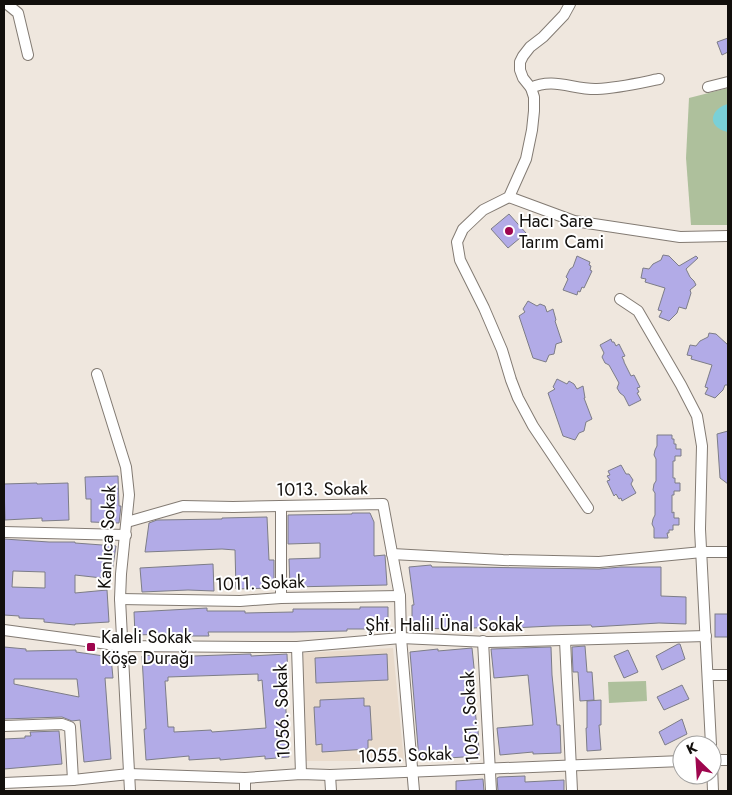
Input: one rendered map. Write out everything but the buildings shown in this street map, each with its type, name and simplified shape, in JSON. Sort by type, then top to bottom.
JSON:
[{"type":"street","points":[[7,4],[18,13],[28,55]]},
{"type":"street","points":[[570,4],[564,15],[544,37],[530,47],[520,62],[523,78],[531,88],[534,97],[532,130],[526,159],[509,197],[484,210],[463,229],[457,242],[460,260],[502,350],[518,398],[533,426],[588,508]]},
{"type":"street","points":[[531,88],[549,82],[595,89],[613,88],[659,79]]},
{"type":"street","points":[[708,87],[728,82]]},
{"type":"street","points":[[509,197],[574,221],[680,237],[728,236]]},
{"type":"street","points":[[620,299],[638,311],[697,416],[702,446],[700,529],[711,735]]},
{"type":"street","name":"Kanlıca Sokak","points":[[97,374],[126,467],[129,495],[120,599],[130,791]]},
{"type":"street","name":"1013. Sokak","points":[[127,522],[182,506],[383,504],[400,596],[414,791]]},
{"type":"street","points":[[281,506],[281,598]]},
{"type":"street","points":[[4,532],[126,535]]},
{"type":"street","points":[[392,554],[503,560],[599,562],[702,552],[728,552]]},
{"type":"street","name":"1011. Sokak","points":[[120,599],[240,601],[281,598],[400,596]]},
{"type":"street","name":"Şht. Halil Ünal Sokak","points":[[4,630],[123,646],[297,647],[402,638],[482,641],[706,636]]},
{"type":"street","points":[[565,640],[572,791]]},
{"type":"street","name":"1051. Sokak","points":[[482,641],[490,791]]},
{"type":"street","name":"1056. Sokak","points":[[297,647],[301,774]]},
{"type":"street","points":[[708,675],[728,675]]},
{"type":"street","points":[[4,726],[62,724],[70,727],[74,780]]},
{"type":"street","name":"1055. Sokak","points":[[5,786],[129,774],[244,778],[301,774],[672,761]]},
{"type":"street","points":[[330,774],[331,791]]},
{"type":"street","points":[[244,778],[245,791]]},
{"type":"shaded area","points":[[393,648],[404,761],[306,761],[302,653]]},
{"type":"green space","points":[[728,88],[728,225],[691,225],[686,158],[689,98]]},
{"type":"green space","points":[[646,681],[647,701],[609,703],[608,682]]},
{"type":"water","points":[[728,104],[728,132],[716,126],[713,118],[719,108]]},
{"type":"place","name":"Hacı Sare Tarım Cami","points":[[509,231]]},
{"type":"place","name":"Kaleli Sokak Köşe Durağı","points":[[91,647]]}]
